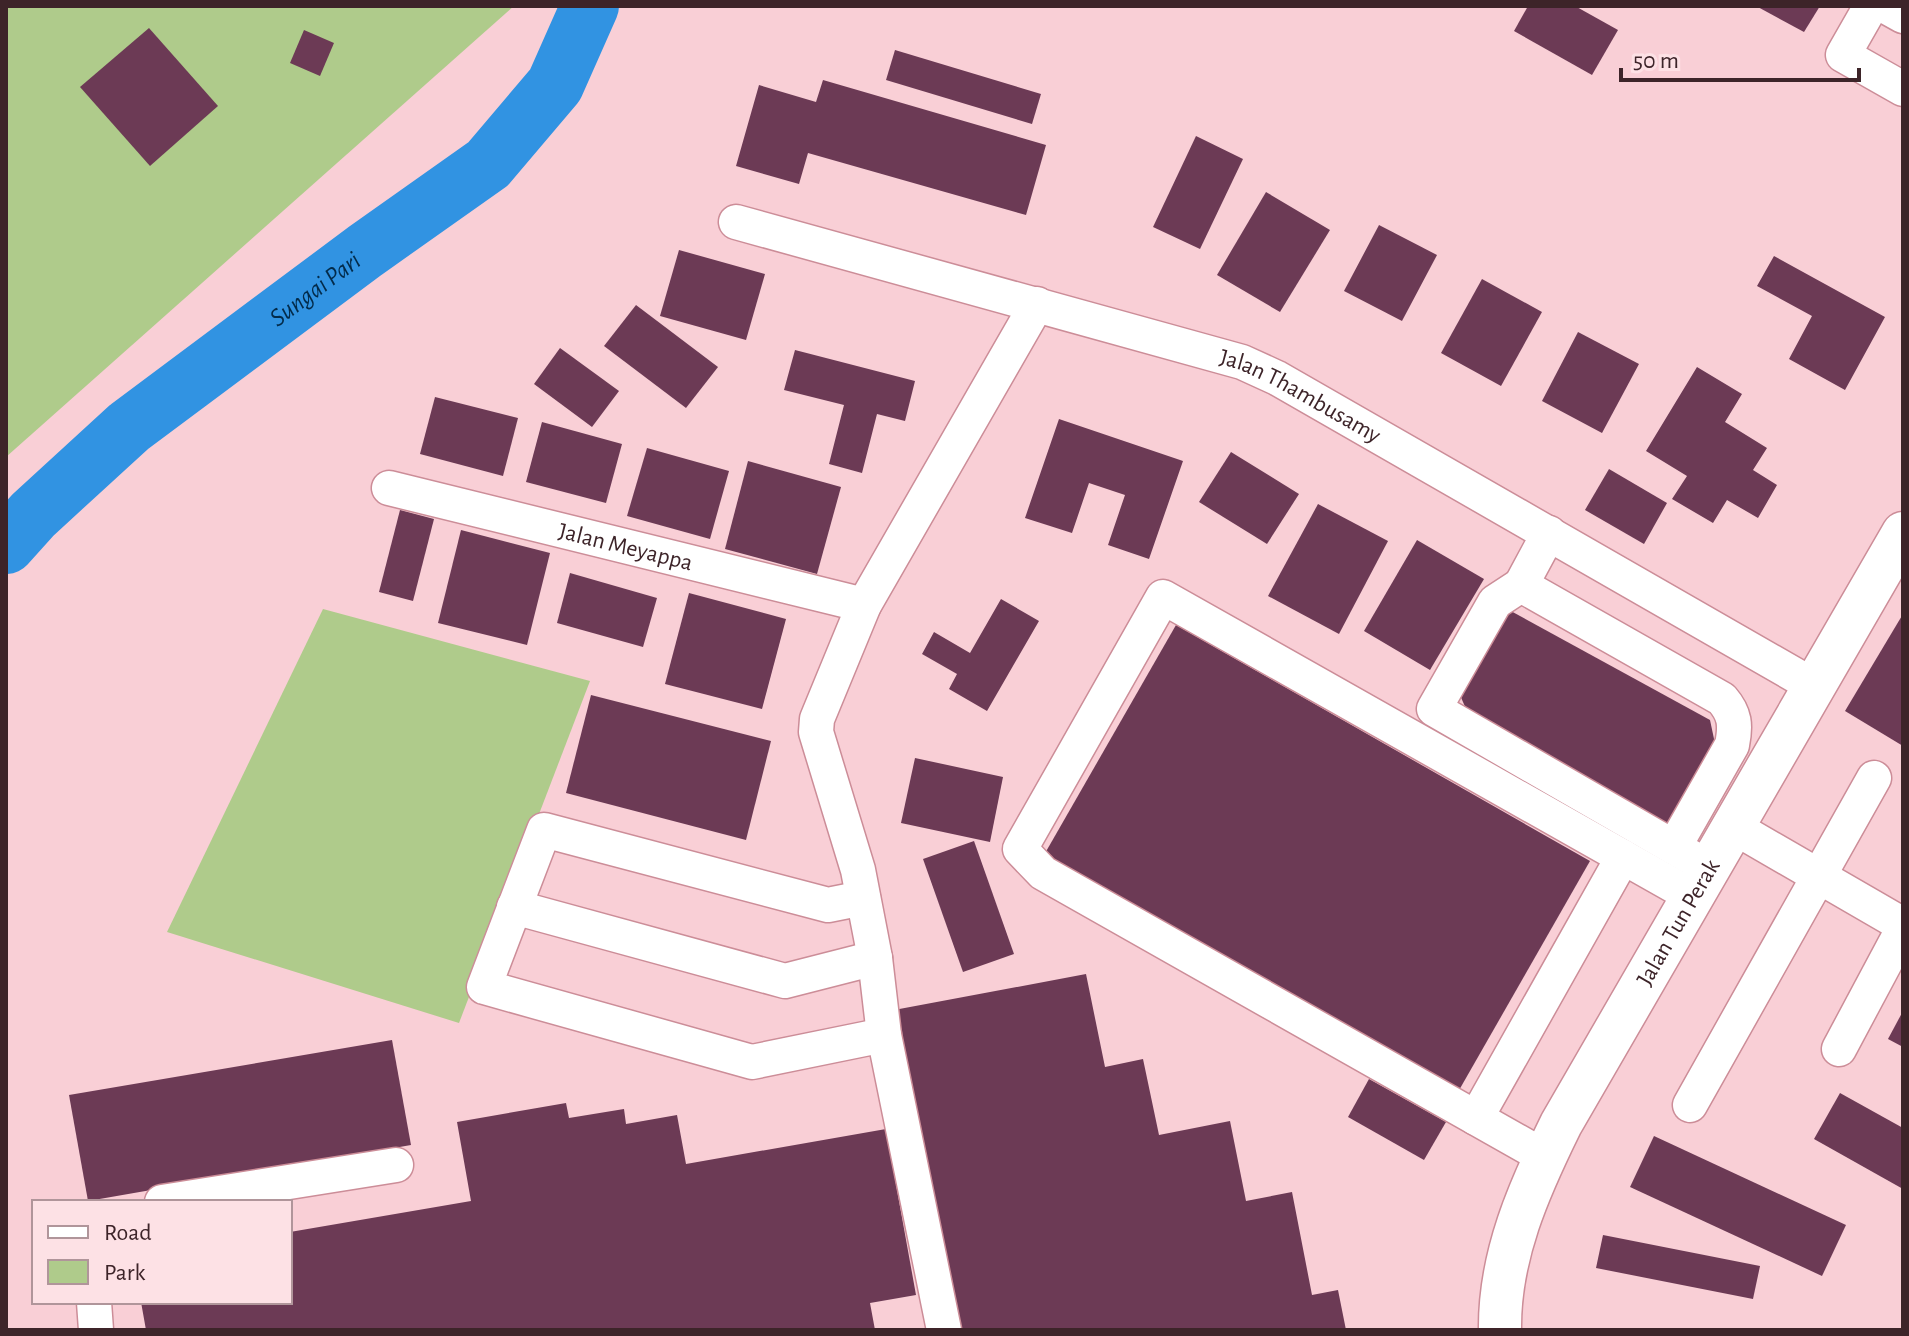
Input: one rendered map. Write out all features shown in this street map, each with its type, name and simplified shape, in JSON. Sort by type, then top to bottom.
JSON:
[{"type":"main road","name":"Jalan Tun Perak","points":[[1500,1330],[1500,1300],[1514,1235],[1561,1124],[1691,870],[1732,826],[1903,533]]},
{"type":"street","points":[[1871,6],[1843,55],[1903,89]]},
{"type":"street","points":[[1885,6],[1903,16]]},
{"type":"street","name":"Jalan Thambusamy","points":[[736,222],[1242,362],[1277,378],[1814,686]]},
{"type":"street","points":[[944,1330],[884,1035],[875,958],[858,870],[816,732],[817,719],[864,605],[1037,304]]},
{"type":"street","name":"Jalan Meyappa","points":[[389,488],[864,605]]},
{"type":"street","points":[[1549,533],[1521,585],[1495,602],[1434,709],[1691,870]]},
{"type":"street","points":[[1521,585],[1722,699],[1733,712],[1735,729],[1732,745],[1691,870]]},
{"type":"street","points":[[1545,1157],[1043,873],[1020,849],[1163,597],[1623,857],[1691,870]]},
{"type":"street","points":[[1690,1105],[1874,778]]},
{"type":"street","points":[[1732,826],[1903,927],[1839,1049]]},
{"type":"street","points":[[863,898],[828,905],[544,830],[484,987],[752,1062],[884,1035]]},
{"type":"street","points":[[1476,1118],[1623,857]]},
{"type":"street","points":[[514,907],[785,981],[875,958]]},
{"type":"street","points":[[175,1200],[396,1165]]},
{"type":"street","points":[[94,1304],[96,1330]]},
{"type":"green space","points":[[6,6],[514,6],[6,457]]},
{"type":"green space","points":[[323,609],[590,681],[459,1023],[167,932]]},
{"type":"building","points":[[1528,6],[1575,6],[1618,30],[1592,75],[1514,31]]},
{"type":"building","points":[[1756,6],[1820,6],[1804,32]]},
{"type":"building","points":[[149,28],[218,106],[150,166],[80,87]]},
{"type":"building","points":[[304,30],[334,43],[320,76],[290,63]]},
{"type":"building","points":[[895,50],[1041,94],[1032,124],[886,80]]},
{"type":"building","points":[[823,80],[1046,145],[1026,215],[808,153],[799,184],[736,166],[759,85],[816,102]]},
{"type":"building","points":[[1196,136],[1243,159],[1200,249],[1153,227]]},
{"type":"building","points":[[1266,192],[1330,230],[1280,312],[1217,275]]},
{"type":"building","points":[[1379,225],[1437,255],[1402,321],[1344,291]]},
{"type":"building","points":[[679,250],[765,274],[746,340],[660,316]]},
{"type":"building","points":[[1774,256],[1885,317],[1845,390],[1789,359],[1812,316],[1757,286]]},
{"type":"building","points":[[1482,279],[1542,312],[1501,386],[1441,353]]},
{"type":"building","points":[[636,305],[718,367],[686,408],[604,346]]},
{"type":"building","points":[[1578,332],[1639,364],[1602,433],[1542,401]]},
{"type":"building","points":[[560,348],[619,391],[592,427],[534,384]]},
{"type":"building","points":[[795,350],[915,381],[905,421],[877,414],[862,473],[829,464],[844,405],[784,390]]},
{"type":"building","points":[[1697,367],[1742,394],[1725,422],[1767,448],[1753,470],[1777,485],[1758,518],[1727,500],[1713,523],[1672,499],[1687,476],[1646,451]]},
{"type":"building","points":[[435,397],[518,418],[503,476],[420,454]]},
{"type":"building","points":[[1059,419],[1183,461],[1149,559],[1108,545],[1125,495],[1089,483],[1072,533],[1025,518]]},
{"type":"building","points":[[542,422],[622,444],[606,503],[526,482]]},
{"type":"building","points":[[647,448],[729,471],[710,539],[627,516]]},
{"type":"building","points":[[1231,452],[1299,494],[1267,544],[1199,502]]},
{"type":"building","points":[[748,461],[841,487],[817,574],[725,549]]},
{"type":"building","points":[[1609,469],[1667,503],[1644,544],[1585,510]]},
{"type":"building","points":[[1318,504],[1388,541],[1339,634],[1268,596]]},
{"type":"building","points":[[400,510],[434,519],[413,601],[379,592]]},
{"type":"building","points":[[461,530],[550,553],[527,645],[438,623]]},
{"type":"building","points":[[1417,540],[1484,579],[1430,670],[1364,631]]},
{"type":"building","points":[[570,573],[657,598],[643,647],[557,623]]},
{"type":"building","points":[[689,593],[786,619],[762,709],[665,684]]},
{"type":"building","points":[[1001,599],[1039,621],[987,711],[949,689],[957,674],[922,654],[934,632],[970,653]]},
{"type":"building","points":[[1509,610],[1710,720],[1717,753],[1670,836],[1471,720],[1459,693]]},
{"type":"building","points":[[1903,614],[1903,746],[1845,711]]},
{"type":"building","points":[[1176,625],[1590,861],[1458,1092],[1044,855]]},
{"type":"building","points":[[591,695],[771,741],[746,840],[566,793]]},
{"type":"building","points":[[915,758],[1003,777],[990,842],[901,823]]},
{"type":"building","points":[[974,841],[1014,954],[963,972],[923,859]]},
{"type":"building","points":[[1086,974],[1105,1067],[1143,1059],[1159,1135],[1230,1121],[1246,1201],[1292,1192],[1312,1295],[1338,1290],[1346,1330],[958,1330],[894,1010]]},
{"type":"building","points":[[1903,1011],[1903,1047],[1888,1039]]},
{"type":"building","points":[[392,1040],[411,1145],[88,1200],[69,1095]]},
{"type":"building","points":[[1369,1079],[1446,1122],[1424,1160],[1348,1117]]},
{"type":"building","points":[[1840,1093],[1903,1128],[1903,1189],[1814,1139]]},
{"type":"building","points":[[566,1103],[569,1118],[624,1109],[626,1124],[677,1115],[686,1164],[886,1129],[916,1295],[870,1303],[875,1330],[146,1330],[141,1304],[292,1304],[292,1232],[471,1201],[457,1122]]},
{"type":"building","points":[[1654,1136],[1846,1225],[1822,1276],[1630,1187]]},
{"type":"building","points":[[1603,1235],[1760,1266],[1753,1299],[1596,1268]]},
{"type":"waterway","name":"Sungai Pari","points":[[6,545],[33,515],[129,427],[365,251],[488,164],[555,85],[590,6]]}]
